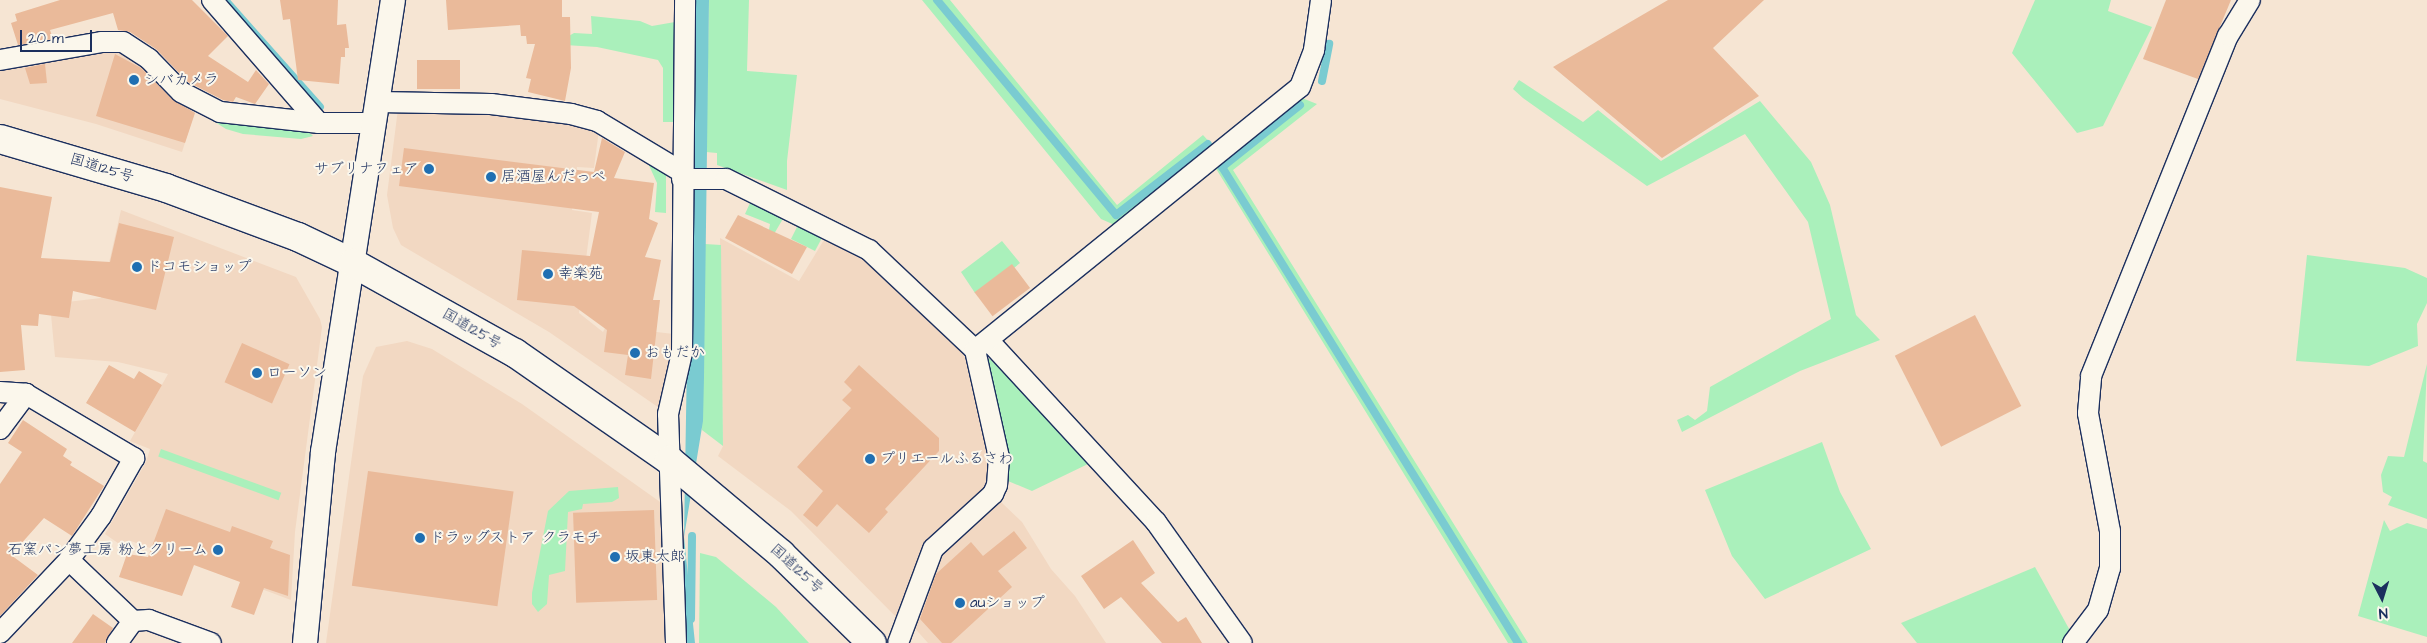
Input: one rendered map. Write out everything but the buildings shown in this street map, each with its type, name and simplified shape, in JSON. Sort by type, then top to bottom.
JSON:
[{"type":"highway","name":"国道125号","points":[[0,138],[166,188],[298,238],[353,263],[515,353],[669,460],[781,554],[872,643]]},
{"type":"street","points":[[212,0],[319,123]]},
{"type":"street","points":[[305,643],[322,466],[393,0]]},
{"type":"street","points":[[676,643],[668,414],[682,353],[682,176],[685,0]]},
{"type":"street","points":[[982,345],[1300,87],[1314,50],[1321,0]]},
{"type":"street","points":[[2073,643],[2098,610],[2110,568],[2110,531],[2088,413],[2091,376],[2228,36],[2250,0]]},
{"type":"street","points":[[0,60],[102,42],[123,42],[149,59],[181,92],[214,109],[319,123],[376,112],[491,104],[571,114],[597,121],[682,176],[726,179],[869,250],[982,345],[1156,522],[1242,643]]},
{"type":"street","points":[[898,643],[933,549],[993,494],[998,485],[999,457],[982,345]]},
{"type":"street","points":[[0,392],[26,394],[134,458],[102,516],[69,560],[0,633]]},
{"type":"street","points":[[0,429],[26,394]]},
{"type":"street","points":[[69,560],[133,621],[149,620],[211,643]]},
{"type":"street","points":[[117,643],[133,621]]},
{"type":"shaded area","points":[[111,41],[198,102],[182,152],[96,124],[0,99],[0,60]]},
{"type":"shaded area","points":[[399,101],[491,104],[599,130],[594,168],[577,167],[572,210],[592,213],[579,313],[603,332],[606,326],[682,335],[668,414],[549,332],[401,245],[393,228],[387,195]]},
{"type":"shaded area","points":[[121,210],[296,277],[320,319],[322,327],[295,532],[291,600],[131,541],[125,548],[105,534],[146,462],[150,449],[130,441],[168,374],[118,362],[55,357],[50,304],[101,298]]},
{"type":"shaded area","points":[[830,230],[975,350],[997,485],[933,549],[904,625],[791,511],[718,456],[723,446],[720,238],[799,281]]},
{"type":"shaded area","points":[[407,341],[432,349],[522,404],[670,509],[676,643],[326,643],[363,376],[376,347]]},
{"type":"shaded area","points":[[1001,502],[1022,522],[1051,569],[1075,596],[1106,643],[928,643],[911,624],[938,551]]},
{"type":"green space","points":[[709,0],[749,0],[747,71],[797,75],[787,161],[787,190],[717,165],[717,153],[706,152]]},
{"type":"green space","points":[[922,0],[950,0],[1117,205],[1203,135],[1213,146],[1117,226],[1101,219]]},
{"type":"green space","points":[[2035,0],[2111,0],[2108,11],[2152,27],[2103,126],[2077,133],[2012,53]]},
{"type":"green space","points":[[591,16],[640,21],[652,26],[675,22],[674,122],[663,122],[663,68],[658,60],[597,47],[565,45],[567,37],[574,33],[592,34]]},
{"type":"green space","points":[[1519,80],[1583,122],[1598,110],[1661,161],[1760,101],[1811,162],[1830,205],[1856,315],[1880,340],[1800,371],[1682,432],[1677,420],[1688,415],[1695,420],[1707,411],[1710,387],[1831,319],[1808,222],[1745,134],[1647,186],[1523,98],[1513,89]]},
{"type":"green space","points":[[1302,98],[1317,104],[1233,170],[1528,643],[1508,643],[1215,167]]},
{"type":"green space","points":[[196,110],[303,126],[313,136],[301,139],[243,134],[226,129]]},
{"type":"green space","points":[[647,161],[666,165],[666,213],[655,212],[657,183]]},
{"type":"green space","points":[[750,203],[784,217],[774,234],[769,230],[770,224],[745,214]]},
{"type":"green space","points":[[803,225],[824,234],[815,251],[791,239],[797,227]]},
{"type":"green space","points":[[1002,241],[1020,263],[1014,268],[1012,265],[975,293],[961,272]]},
{"type":"green space","points":[[705,244],[721,245],[723,446],[702,430]]},
{"type":"green space","points":[[2307,255],[2405,268],[2427,278],[2427,303],[2417,324],[2418,346],[2369,366],[2296,361]]},
{"type":"green space","points":[[989,358],[1088,464],[1032,491],[1008,481],[1006,446],[984,365]]},
{"type":"green space","points":[[2427,364],[2423,461],[2427,463],[2427,519],[2388,505],[2392,497],[2383,492],[2381,475],[2388,456],[2404,457]]},
{"type":"green space","points":[[1822,442],[1840,492],[1871,549],[1765,599],[1732,556],[1705,490]]},
{"type":"green space","points":[[161,449],[281,493],[279,500],[158,457]]},
{"type":"green space","points":[[618,487],[619,498],[612,502],[583,504],[582,509],[568,512],[565,571],[549,575],[547,604],[538,612],[532,604],[532,593],[548,511],[569,491]]},
{"type":"green space","points":[[2384,520],[2390,531],[2407,523],[2427,529],[2427,637],[2358,616]]},
{"type":"green space","points":[[700,553],[716,557],[776,607],[809,643],[699,643]]},
{"type":"green space","points":[[2035,567],[2073,636],[2066,643],[1917,643],[1901,623]]},
{"type":"water","points":[[693,0],[709,0],[703,421],[684,537]]},
{"type":"water","points":[[684,537],[695,643],[683,643]]},
{"type":"waterway","points":[[225,0],[320,107]]},
{"type":"waterway","points":[[937,0],[1116,215],[1208,144]]},
{"type":"waterway","points":[[1322,81],[1329,44]]},
{"type":"waterway","points":[[1300,105],[1222,167],[1518,643]]},
{"type":"waterway","points":[[691,619],[692,536]]},
{"type":"place","name":"シバカメラ","points":[[134,80]]},
{"type":"place","name":"サブリナフェア","points":[[429,169]]},
{"type":"place","name":"居酒屋んだっぺ","points":[[491,177]]},
{"type":"place","name":"ドコモショップ","points":[[137,267]]},
{"type":"place","name":"幸楽苑","points":[[548,274]]},
{"type":"place","name":"おもだか","points":[[635,353]]},
{"type":"place","name":"ローソン","points":[[257,373]]},
{"type":"place","name":"プリエールふるさわ","points":[[870,459]]},
{"type":"place","name":"ドラッグストア クラモチ","points":[[420,538]]},
{"type":"place","name":"石窯パン夢工房 粉とクリーム","points":[[218,550]]},
{"type":"place","name":"坂東太郎","points":[[615,557]]},
{"type":"place","name":"auショップ","points":[[960,603]]}]
